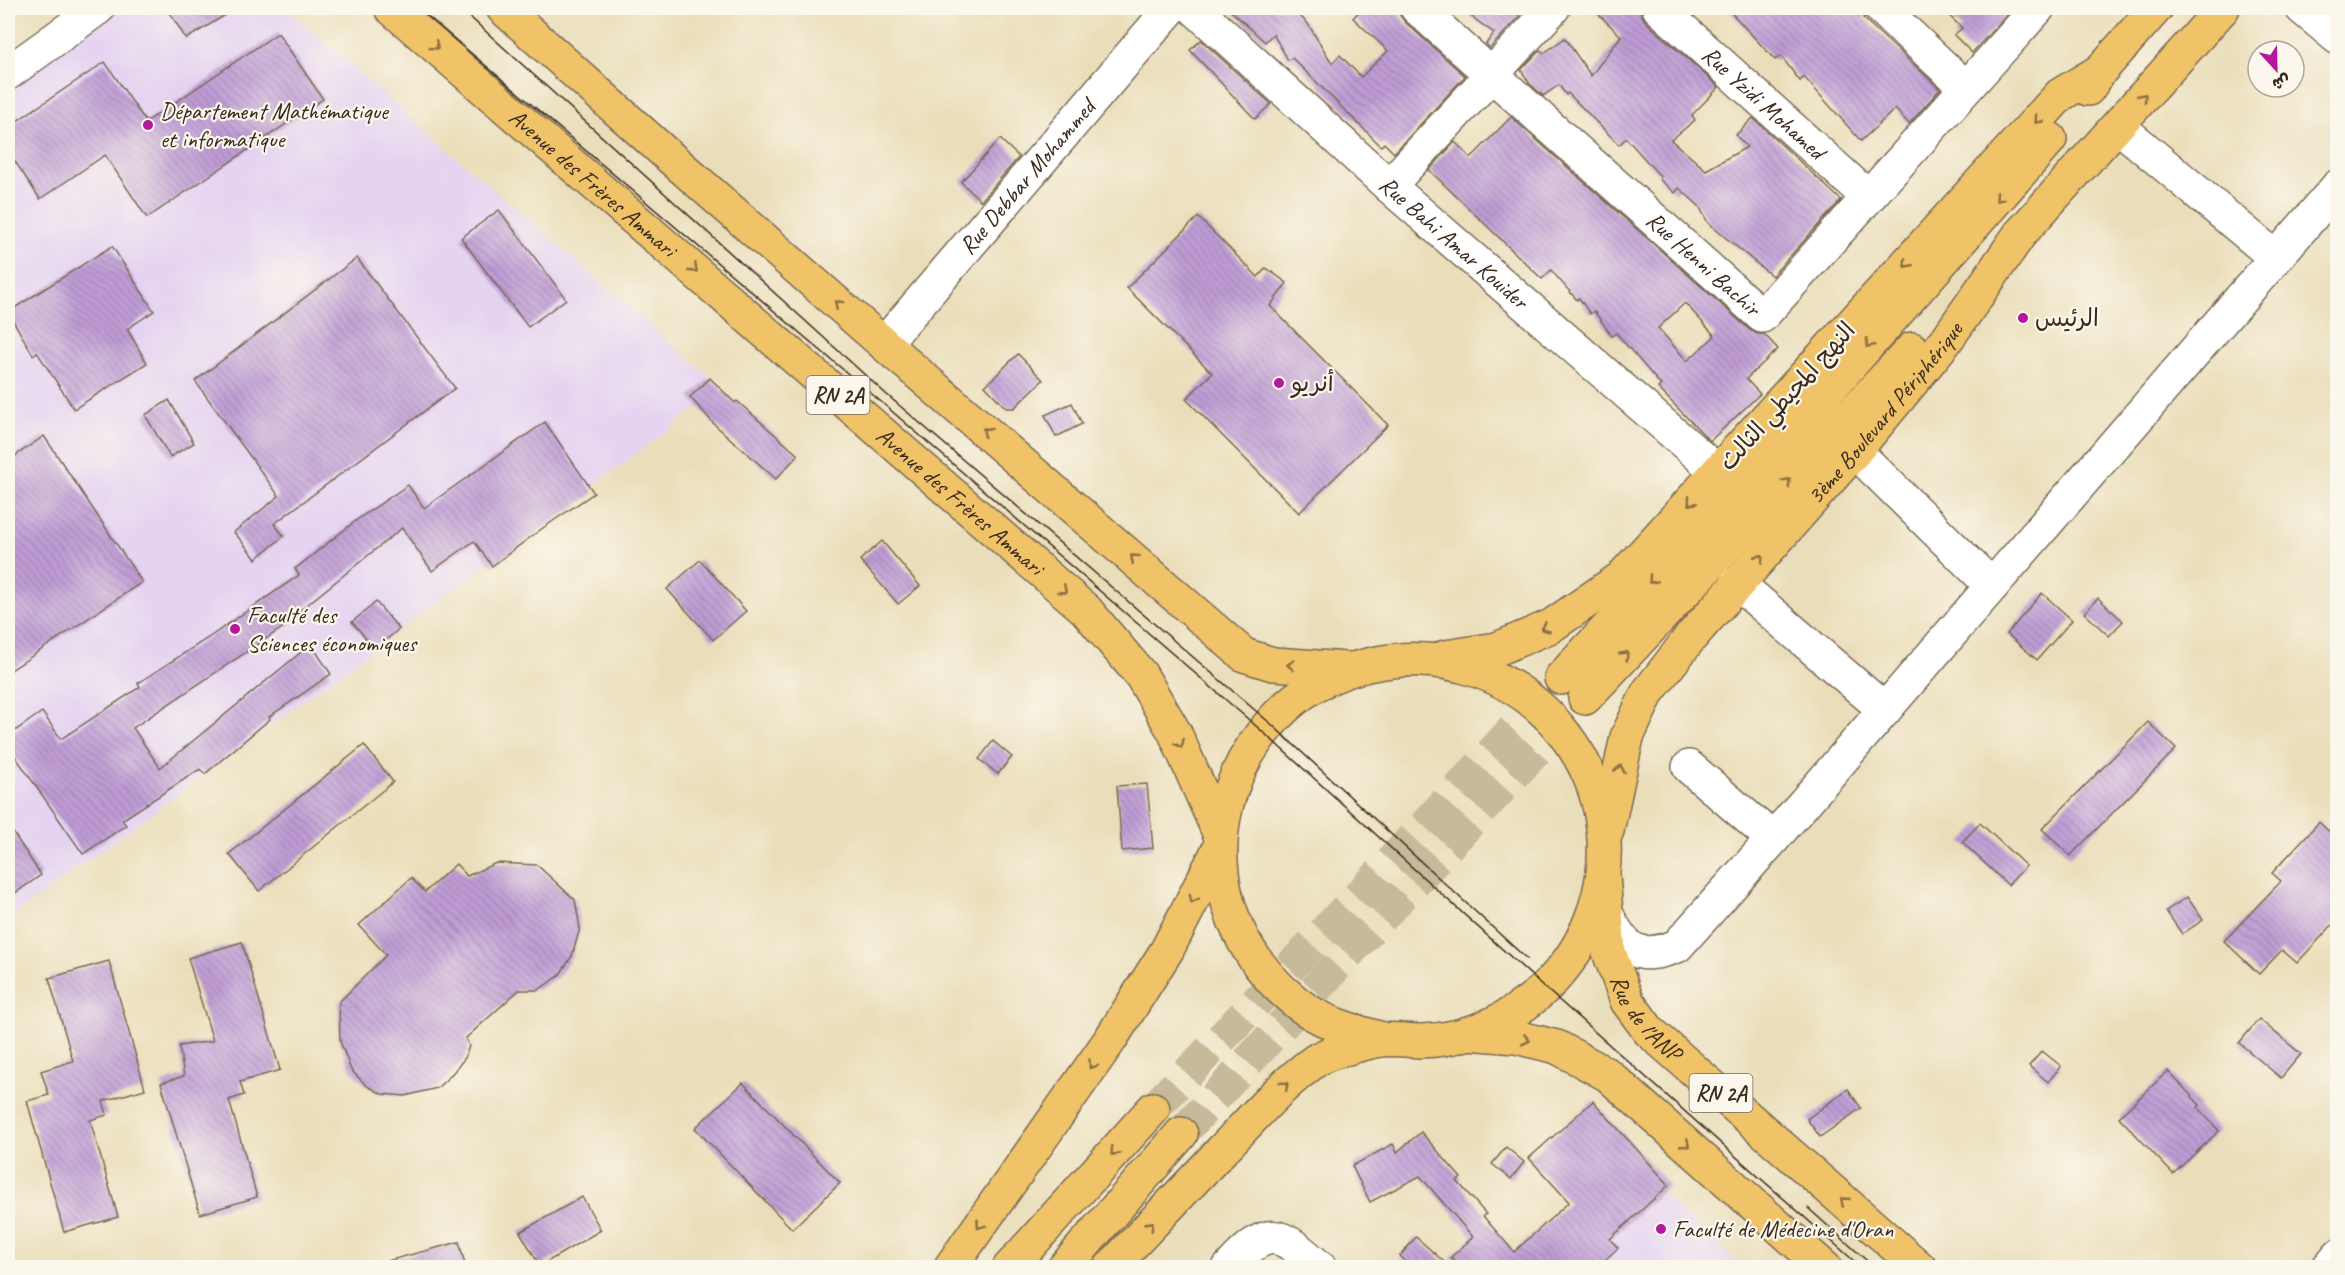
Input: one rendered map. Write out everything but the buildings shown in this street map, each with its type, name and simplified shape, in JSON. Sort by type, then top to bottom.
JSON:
[{"type":"main road","name":"Avenue des Frères Ammari","points":[[391,8],[1086,610],[1141,675],[1175,733],[1220,841]]},
{"type":"main road","name":"RN 2A","points":[[503,8],[664,152],[1244,655],[1273,664],[1349,669]]},
{"type":"main road","points":[[2020,234],[1573,688],[1816,405],[2067,121],[2100,71],[2156,8]]},
{"type":"main road","name":"3ème Boulevard Périphérique","points":[[1467,1033],[1502,1019],[1533,999],[1559,973],[1580,942],[1595,909],[1627,737],[1648,692],[1690,638],[1855,451],[1945,342],[2020,234],[2223,8]]},
{"type":"main road","name":"النهج المحيطي الثالث","points":[[1434,659],[1497,649],[1551,626],[1621,578],[2060,95],[2100,71]]},
{"type":"main road","points":[[1467,1033],[1426,1041],[1383,1040],[1339,1027],[1299,1005],[1265,974],[1240,935],[1224,892],[1220,841],[1227,798],[1240,764],[1263,732],[1286,706],[1316,684],[1349,669],[1391,660],[1434,659],[1476,669],[1493,676],[1530,698],[1561,728],[1584,764],[1599,805],[1604,860]]},
{"type":"main road","points":[[950,1268],[1117,1030],[1167,950],[1220,841]]},
{"type":"main road","name":"Rue de l'ANP","points":[[1604,860],[1609,952],[1627,1001],[1649,1031],[1920,1268]]},
{"type":"main road","name":"RN 2A","points":[[1467,1033],[1516,1037],[1557,1047],[1608,1075],[1825,1268]]},
{"type":"main road","points":[[1110,1268],[1278,1090],[1319,1058],[1383,1040]]},
{"type":"main road","points":[[1009,1268],[1153,1109]]},
{"type":"main road","points":[[1064,1268],[1181,1134]]},
{"type":"street","points":[[8,73],[98,8]]},
{"type":"street","name":"Rue Debbar Mohammed","points":[[884,344],[1171,8]]},
{"type":"street","name":"Rue Bahi Amar Kouider","points":[[1194,8],[1389,186],[1718,472]]},
{"type":"street","name":"Rue Henni Bachir","points":[[1417,8],[1762,316],[2038,8]]},
{"type":"street","points":[[1389,186],[1553,8]]},
{"type":"street","name":"Rue Yzidi Mohamed","points":[[1659,8],[1868,197]]},
{"type":"street","points":[[1881,8],[1966,88]]},
{"type":"street","points":[[2302,8],[2337,38]]},
{"type":"street","points":[[2118,126],[2276,258]]},
{"type":"street","points":[[1606,913],[1623,942],[1642,954],[1659,953],[1677,946],[1773,839],[2337,186]]},
{"type":"street","points":[[1855,451],[1992,586]]},
{"type":"street","points":[[1737,583],[1885,710]]},
{"type":"street","points":[[1689,766],[1773,839]]},
{"type":"street","points":[[1229,1268],[1242,1253],[1260,1240],[1278,1236],[1290,1242],[1320,1268]]},
{"type":"street","points":[[2328,1268],[2337,1257]]},
{"type":"shaded area","points":[[84,8],[285,8],[723,389],[8,920],[8,63]]},
{"type":"shaded area","name":"Faculté de Médecine d'Oran","points":[[1657,1190],[1742,1267],[1586,1268]]},
{"type":"tunnel","points":[[1153,1109],[1373,881],[1561,678]]},
{"type":"tunnel","points":[[1181,1134],[1585,698]]},
{"type":"tram line","points":[[418,8],[880,401],[1263,732],[1544,987],[1862,1268]]},
{"type":"tram line","points":[[460,8],[886,394],[1270,723],[1527,959]]},
{"type":"tram line","points":[[1808,1208],[1875,1268]]},
{"type":"place","name":"Département Mathématique et informatique","points":[[148,125]]},
{"type":"place","name":"الرئيس","points":[[2023,318]]},
{"type":"place","name":"أنريو","points":[[1279,383]]},
{"type":"place","name":"Faculté des Sciences économiques","points":[[235,629]]},
{"type":"place","name":"Faculté de Médecine d'Oran","points":[[1661,1229]]}]
